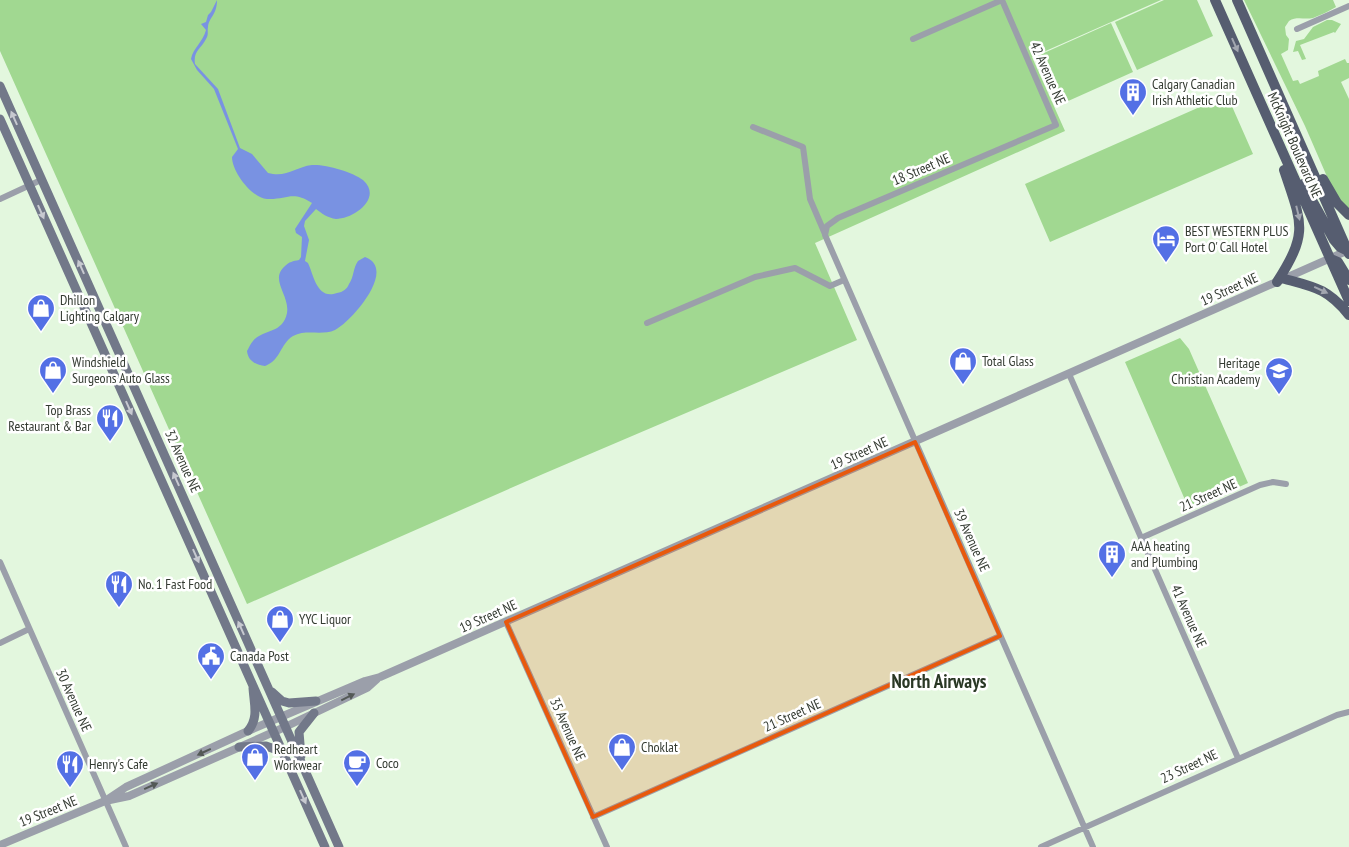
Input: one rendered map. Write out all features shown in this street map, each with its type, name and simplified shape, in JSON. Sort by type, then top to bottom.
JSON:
[{"type":"main road","name":"McKnight Boulevard NE","points":[[1215,0],[1349,301]]},
{"type":"main road","name":"McKnight Boulevard NE","points":[[1237,0],[1349,252]]},
{"type":"main road","name":"32 Avenue NE","points":[[0,86],[339,847]]},
{"type":"main road","points":[[1282,100],[1337,203],[1349,215]]},
{"type":"main road","points":[[1267,117],[1299,217],[1298,242],[1281,280],[1326,292],[1349,315]]},
{"type":"main road","name":"32 Avenue NE","points":[[0,120],[325,847]]},
{"type":"main road","points":[[1279,145],[1301,179],[1334,240],[1340,247],[1349,252]]},
{"type":"main road","points":[[1330,258],[1338,262],[1349,280]]},
{"type":"main road","points":[[248,731],[254,724],[256,717],[253,683]]},
{"type":"main road","points":[[268,688],[282,701],[289,703],[316,701]]},
{"type":"main road","points":[[302,766],[298,732],[314,713]]},
{"type":"main road","points":[[239,747],[266,746],[283,752]]},
{"type":"street","name":"42 Avenue NE","points":[[913,39],[1002,0],[1056,124],[1042,130]]},
{"type":"street","points":[[1297,29],[1349,6]]},
{"type":"street","points":[[752,127],[803,148],[810,199],[825,235]]},
{"type":"street","name":"18 Street NE","points":[[825,235],[827,226],[838,218],[1042,130]]},
{"type":"street","points":[[0,199],[41,180]]},
{"type":"street","name":"39 Avenue NE","points":[[825,235],[1093,847]]},
{"type":"street","name":"19 Street NE","points":[[0,845],[105,802],[130,796],[239,747],[272,727],[281,718],[316,701],[365,681],[380,677],[1330,258],[1349,252]]},
{"type":"street","points":[[647,323],[755,277],[779,271],[795,268],[830,286],[844,280]]},
{"type":"street","name":"41 Avenue NE","points":[[1069,374],[1238,758]]},
{"type":"street","name":"21 Street NE","points":[[1142,538],[1260,485],[1273,482],[1286,484]]},
{"type":"street","name":"30 Avenue NE","points":[[0,562],[126,847]]},
{"type":"street","name":"35 Avenue NE","points":[[506,622],[607,847]]},
{"type":"street","points":[[0,643],[29,630]]},
{"type":"street","name":"21 Street NE","points":[[593,817],[1000,636]]},
{"type":"street","name":"19 Street NE","points":[[105,802],[126,787],[248,731],[285,727],[367,688],[380,677]]},
{"type":"street","name":"23 Street NE","points":[[1041,847],[1337,714],[1349,712]]},
{"type":"highlighted area","points":[[915,442],[1000,636],[593,817],[506,622]]},
{"type":"green space","points":[[0,0],[1161,0],[1032,57],[1065,131],[815,243],[857,340],[543,474],[247,604],[0,51]]},
{"type":"green space","points":[[1164,0],[1197,0],[1213,36],[1137,70],[1115,22]]},
{"type":"green space","points":[[1244,0],[1333,0],[1336,7],[1325,13],[1313,18],[1289,21],[1285,27],[1286,35],[1289,39],[1288,50],[1281,54],[1293,81],[1298,80],[1300,84],[1319,76],[1318,71],[1345,59],[1349,63],[1349,78],[1341,82],[1349,99],[1349,211],[1335,195],[1305,126]]},
{"type":"green space","points":[[1327,20],[1341,24],[1335,33],[1300,45],[1306,59],[1302,60],[1298,51],[1293,52],[1296,41],[1304,39],[1313,27]]},
{"type":"green space","points":[[1111,23],[1133,72],[1057,106],[1035,57]]},
{"type":"green space","points":[[1227,95],[1253,154],[1050,242],[1025,184]]},
{"type":"green space","points":[[1180,338],[1189,349],[1248,483],[1189,509],[1125,362]]},
{"type":"water","points":[[217,0],[207,36],[196,53],[195,64],[218,89],[240,148],[252,154],[268,173],[286,173],[312,165],[331,167],[346,171],[363,180],[370,194],[364,206],[351,215],[336,219],[322,214],[316,209],[305,221],[304,226],[309,240],[305,261],[308,263],[317,286],[325,293],[330,294],[339,293],[344,290],[351,281],[358,261],[365,257],[374,263],[376,272],[374,283],[368,295],[351,317],[335,330],[330,332],[303,333],[293,336],[285,343],[274,360],[265,366],[253,362],[247,351],[257,337],[277,328],[285,320],[287,306],[279,277],[281,271],[287,265],[299,260],[301,257],[302,237],[296,233],[295,229],[312,203],[294,196],[274,199],[261,198],[249,189],[235,170],[232,157],[238,149],[214,89],[197,70],[191,59],[206,30],[201,24],[206,22]]},
{"type":"place","name":"Calgary Canadian Irish Athletic Club","points":[[1133,116]]},
{"type":"place","name":"BEST WESTERN PLUS Port O' Call Hotel","points":[[1166,263]]},
{"type":"place","name":"Dhillon Lighting Calgary","points":[[41,332]]},
{"type":"place","name":"Total Glass","points":[[963,385]]},
{"type":"place","name":"Windshield Surgeons Auto Glass","points":[[53,394]]},
{"type":"place","name":"Heritage Christian Academy","points":[[1279,395]]},
{"type":"place","name":"Top Brass Restaurant & Bar","points":[[110,442]]},
{"type":"place","name":"AAA heating and Plumbing","points":[[1112,578]]},
{"type":"place","name":"No. 1 Fast Food","points":[[119,608]]},
{"type":"place","name":"YYC Liquor","points":[[280,643]]},
{"type":"place","name":"Canada Post","points":[[211,680]]},
{"type":"place","name":"Choklat","points":[[622,771]]},
{"type":"place","name":"Redheart Workwear","points":[[255,781]]},
{"type":"place","name":"Coco","points":[[357,787]]},
{"type":"place","name":"Henry's Cafe","points":[[70,788]]},
{"type":"district","name":"North Airways","points":[[939,681]]}]
